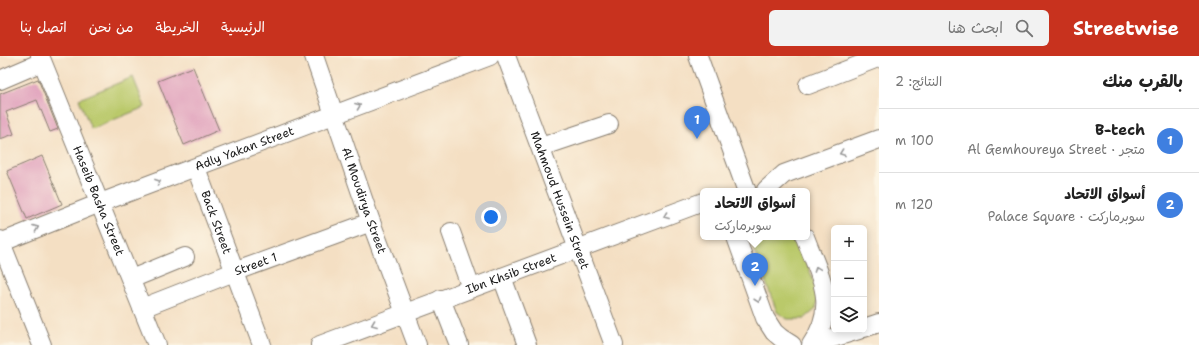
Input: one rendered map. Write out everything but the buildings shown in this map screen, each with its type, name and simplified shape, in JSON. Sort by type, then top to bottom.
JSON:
[{"type":"street","name":"Al Moudirya Street","points":[[314,56],[371,222],[417,345]]},
{"type":"street","name":"Adly Yakan Street","points":[[0,242],[490,56]]},
{"type":"street","name":"Mahmoud Hussein Street","points":[[506,56],[614,345]]},
{"type":"street","points":[[698,56],[744,188]]},
{"type":"street","points":[[0,80],[41,59]]},
{"type":"street","name":"Haseib Basha Street","points":[[41,59],[157,345]]},
{"type":"street","points":[[808,85],[876,62]]},
{"type":"street","points":[[540,147],[609,124]]},
{"type":"street","points":[[770,188],[784,174],[879,139]]},
{"type":"street","name":"Back Street","points":[[196,168],[262,345]]},
{"type":"street","name":"Ibn Khsib Street","points":[[320,345],[700,203]]},
{"type":"street","name":"Street 1","points":[[142,308],[234,272],[371,222]]},
{"type":"street","points":[[451,232],[471,288]]},
{"type":"street","points":[[737,240],[764,318],[774,332],[792,345]]},
{"type":"street","points":[[806,240],[826,294],[825,318],[813,342]]},
{"type":"street","points":[[0,242],[42,345]]},
{"type":"street","points":[[131,279],[185,257]]},
{"type":"street","points":[[502,277],[527,345]]},
{"type":"street","points":[[441,299],[459,345]]},
{"type":"street","points":[[867,327],[879,323]]},
{"type":"street","points":[[813,342],[849,333]]},
{"type":"green space","points":[[133,77],[145,107],[91,129],[79,99]]},
{"type":"green space","points":[[750,240],[799,240],[818,294],[816,309],[804,319],[787,319],[777,312]]},
{"type":"place","name":"B-tech","points":[[697,139]]},
{"type":"place","name":"أسواق الاتحاد","points":[[755,286]]}]
